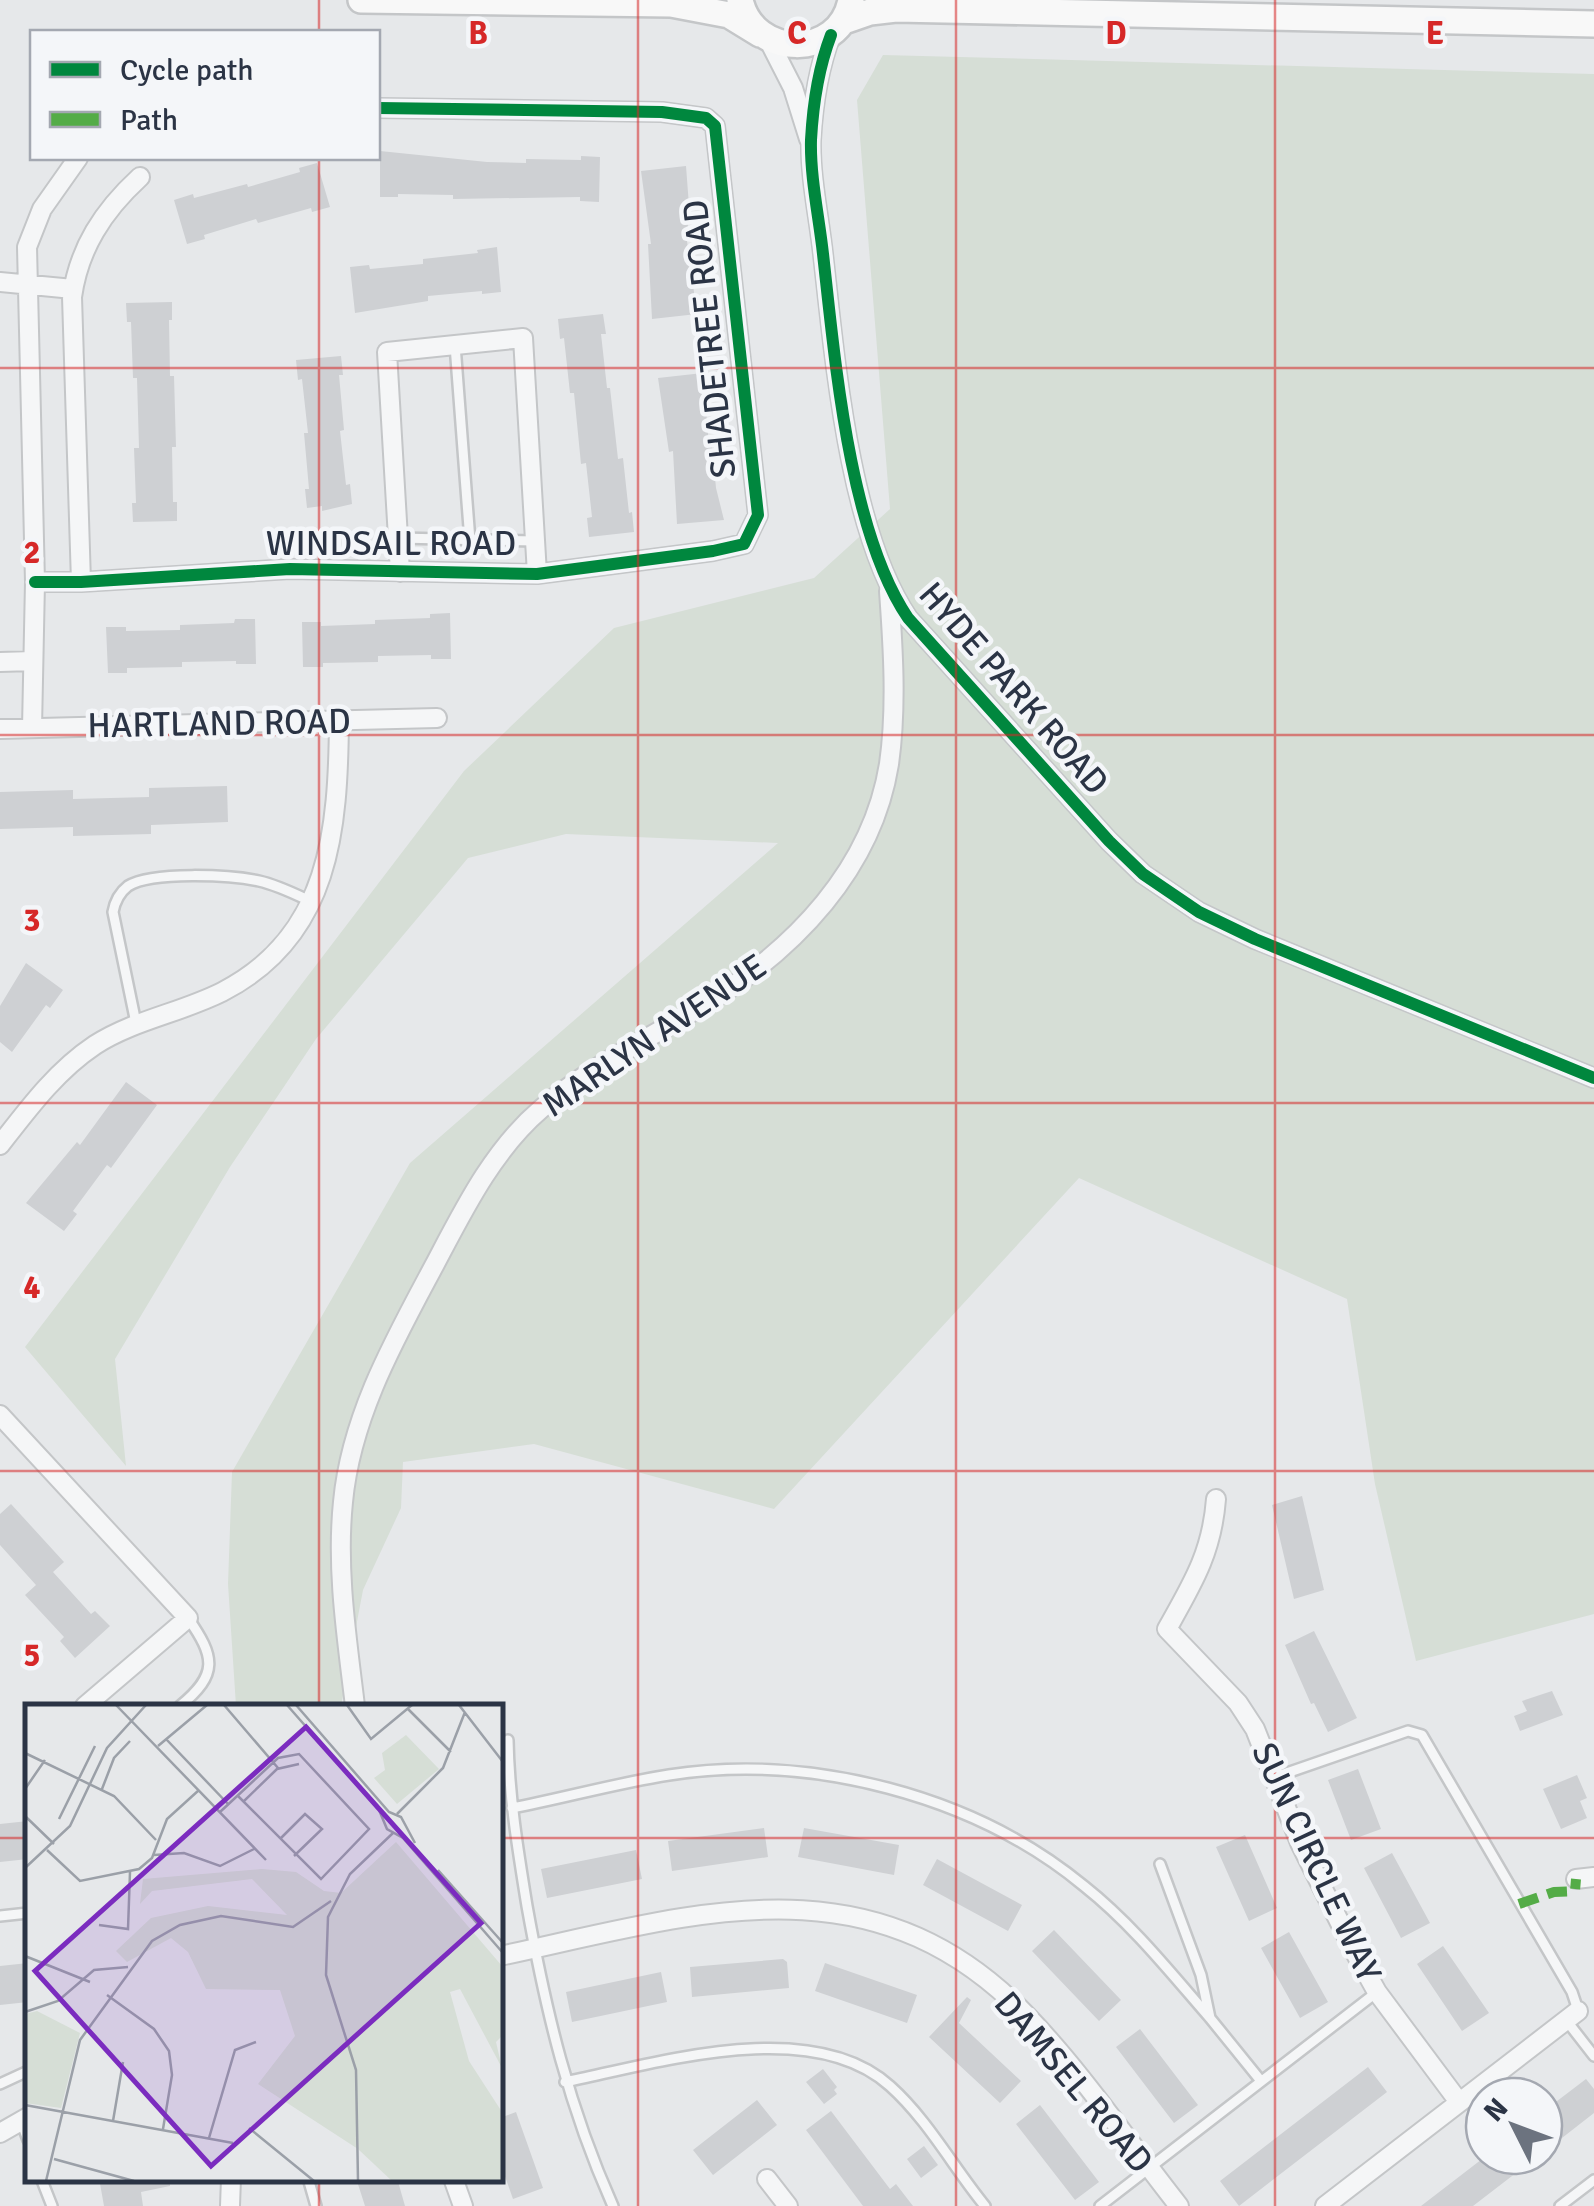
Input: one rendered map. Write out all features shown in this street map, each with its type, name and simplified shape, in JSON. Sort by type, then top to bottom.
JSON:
[{"type":"main road","points":[[361,0],[671,4],[730,15],[788,46],[810,45],[842,19],[896,10],[1594,24]]},
{"type":"main road","points":[[740,0],[752,26],[764,36]]},
{"type":"street","name":"HYDE PARK ROAD","points":[[842,19],[816,83],[811,144],[840,395],[858,483],[889,590],[923,638],[1095,826],[1144,874],[1171,894],[1255,939],[1594,1078]]},
{"type":"street","name":"HYDE PARK ROAD","points":[[764,36],[792,88],[811,144]]},
{"type":"street","name":"SHADETREE ROAD","points":[[380,108],[662,112],[706,118],[715,126],[758,515],[744,544]]},
{"type":"street","points":[[32,728],[35,582],[27,247],[54,188],[76,160]]},
{"type":"street","points":[[81,582],[72,363],[73,289],[81,257],[95,228],[140,177]]},
{"type":"street","points":[[0,282],[73,289]]},
{"type":"street","points":[[400,572],[387,352],[523,338],[536,574]]},
{"type":"street","name":"WINDSAIL ROAD","points":[[35,582],[290,569],[536,574],[744,544]]},
{"type":"street","name":"MARLYN AVENUE","points":[[355,1704],[341,1562],[343,1501],[356,1438],[382,1366],[482,1180],[525,1123],[574,1084],[754,972],[802,930],[852,865],[880,801],[888,764],[892,632],[889,590]]},
{"type":"street","points":[[0,662],[33,662]]},
{"type":"street","name":"HARTLAND ROAD","points":[[0,729],[438,718]]},
{"type":"street","points":[[0,1145],[60,1073],[91,1048],[136,1023],[189,1006],[254,972],[281,949],[324,874],[338,797],[340,720]]},
{"type":"street","points":[[0,1415],[188,1618],[86,1704]]},
{"type":"street","name":"SUN CIRCLE WAY","points":[[1216,1499],[1214,1532],[1206,1557],[1166,1629],[1238,1703],[1255,1729],[1300,1843],[1378,1992],[1458,2102]]},
{"type":"street","name":"DAMSEL ROAD","points":[[502,1956],[699,1914],[783,1907],[904,1931],[963,1962],[1026,2015],[1179,2206]]},
{"type":"street","points":[[1325,2206],[1572,2016]]},
{"type":"street","points":[[0,2133],[24,2119]]},
{"type":"street","points":[[766,2179],[788,2206]]},
{"type":"street","points":[[230,2206],[231,2181]]},
{"type":"street","points":[[453,2181],[463,2206]]},
{"type":"lane","points":[[455,345],[470,541]]},
{"type":"lane","points":[[397,538],[536,542]]},
{"type":"lane","points":[[136,1023],[113,922],[115,902],[126,888],[157,878],[230,877],[280,886],[310,901]]},
{"type":"lane","points":[[182,1704],[207,1678],[211,1660],[205,1642],[188,1618]]},
{"type":"lane","points":[[1275,1777],[1408,1731],[1422,1735],[1572,1992],[1572,2016],[1594,2056]]},
{"type":"lane","points":[[508,1740],[512,1808],[535,1949],[565,2082],[582,2135],[613,2206]]},
{"type":"lane","points":[[512,1808],[669,1775],[728,1772],[816,1776],[926,1798],[1001,1830],[1086,1887],[1127,1924],[1261,2081]]},
{"type":"lane","points":[[1160,1864],[1201,1975],[1210,2018]]},
{"type":"lane","points":[[0,1916],[25,1913]]},
{"type":"lane","points":[[1100,2206],[1378,1992]]},
{"type":"lane","points":[[565,2082],[732,2050],[785,2050],[845,2058],[871,2070],[911,2107],[985,2206]]},
{"type":"lane","points":[[0,2084],[25,2072]]},
{"type":"lane","points":[[1560,2206],[1594,2180]]},
{"type":"lane","points":[[42,2181],[52,2206]]},
{"type":"lane","points":[[309,2181],[316,2206]]},
{"type":"shaded area","points":[[883,55],[1594,74],[1594,1614],[1416,1661],[1375,1484],[1347,1299],[1079,1178],[774,1509],[534,1444],[403,1462],[401,1508],[363,1590],[341,1704],[236,1704],[228,1584],[232,1472],[410,1163],[778,843],[566,834],[468,858],[316,1039],[230,1167],[115,1359],[126,1466],[25,1347],[464,771],[614,628],[814,578],[890,509],[857,100]]},
{"type":"building","points":[[380,151],[487,162],[600,157],[599,202],[580,201],[580,197],[380,197]]},
{"type":"building","points":[[317,163],[330,207],[312,212],[311,208],[258,223],[256,219],[187,244],[174,200],[247,184],[248,187]]},
{"type":"building","points":[[686,166],[690,219],[687,241],[697,314],[652,319],[651,244],[641,171]]},
{"type":"building","points":[[497,247],[501,292],[428,296],[428,301],[355,313],[350,267],[423,264],[423,259]]},
{"type":"building","points":[[172,302],[170,376],[174,376],[173,502],[177,502],[177,521],[133,522],[134,448],[139,448],[137,378],[133,378],[131,322],[127,322],[126,303]]},
{"type":"building","points":[[603,314],[606,334],[601,334],[607,388],[634,532],[589,537],[587,518],[592,517],[586,463],[581,464],[574,393],[570,393],[558,319]]},
{"type":"building","points":[[341,356],[344,430],[340,431],[352,504],[322,511],[322,506],[307,508],[304,433],[308,433],[296,360]]},
{"type":"building","points":[[703,373],[709,446],[724,520],[677,524],[673,451],[669,452],[658,378]]},
{"type":"building","points":[[450,613],[451,659],[431,659],[431,655],[378,656],[378,662],[303,667],[302,622],[321,622],[321,626],[375,624],[375,620],[430,618],[430,614]]},
{"type":"building","points":[[235,619],[255,619],[256,664],[182,662],[182,667],[127,668],[127,673],[108,673],[106,627],[126,627],[126,631],[180,630],[180,625],[234,623]]},
{"type":"building","points":[[227,786],[228,822],[151,825],[151,834],[73,836],[73,827],[0,829],[0,792],[73,790],[73,799],[149,797],[149,788]]},
{"type":"building","points":[[26,963],[63,990],[50,1008],[46,1005],[12,1052],[0,1042],[0,1006]]},
{"type":"building","points":[[126,1082],[157,1105],[111,1168],[107,1165],[73,1211],[77,1214],[64,1231],[26,1203],[77,1142],[80,1145]]},
{"type":"building","points":[[1302,1496],[1324,1590],[1294,1599],[1272,1505]]},
{"type":"building","points":[[11,1504],[64,1562],[53,1572],[91,1614],[95,1611],[110,1626],[75,1658],[60,1641],[64,1637],[25,1595],[36,1585],[0,1545],[0,1514]]},
{"type":"building","points":[[1314,1631],[1357,1718],[1328,1732],[1285,1645]]},
{"type":"building","points":[[1552,1691],[1563,1715],[1520,1731],[1514,1716],[1527,1711],[1522,1701]]},
{"type":"building","points":[[1358,1769],[1381,1829],[1351,1840],[1328,1780]]},
{"type":"building","points":[[1577,1775],[1587,1798],[1580,1801],[1587,1818],[1561,1829],[1543,1789]]},
{"type":"building","points":[[25,1821],[25,1859],[0,1862],[0,1824]]},
{"type":"building","points":[[764,1828],[768,1857],[672,1871],[668,1841]]},
{"type":"building","points":[[804,1828],[899,1845],[894,1875],[798,1857]]},
{"type":"building","points":[[1245,1835],[1277,1908],[1249,1921],[1216,1847]]},
{"type":"building","points":[[636,1850],[642,1879],[547,1898],[541,1869]]},
{"type":"building","points":[[1392,1853],[1430,1923],[1401,1938],[1364,1868]]},
{"type":"building","points":[[937,1859],[1022,1905],[1008,1931],[923,1885]]},
{"type":"building","points":[[1054,1930],[1121,2000],[1099,2021],[1032,1951]]},
{"type":"building","points":[[1289,1932],[1328,2002],[1300,2018],[1261,1948]]},
{"type":"building","points":[[1443,1946],[1489,2013],[1462,2031],[1417,1964]]},
{"type":"building","points":[[783,1959],[787,1962],[789,1988],[692,1997],[690,1967]]},
{"type":"building","points":[[25,1963],[25,2002],[0,2005],[0,1966]]},
{"type":"building","points":[[825,1963],[917,1995],[907,2023],[815,1991]]},
{"type":"building","points":[[661,1972],[667,2002],[572,2022],[566,1992]]},
{"type":"building","points":[[967,1997],[971,2000],[959,2023],[1021,2081],[1000,2103],[929,2037]]},
{"type":"building","points":[[1140,2029],[1198,2105],[1174,2123],[1116,2047]]},
{"type":"building","points":[[1368,2067],[1387,2092],[1239,2206],[1220,2181]]},
{"type":"building","points":[[823,2069],[837,2087],[837,2094],[824,2104],[806,2082]]},
{"type":"building","points":[[1586,2079],[1594,2089],[1594,2113],[1564,2136],[1564,2096]]},
{"type":"building","points":[[757,2100],[777,2125],[713,2175],[693,2150]]},
{"type":"building","points":[[1040,2105],[1099,2182],[1075,2200],[1016,2124]]},
{"type":"building","points":[[831,2111],[890,2189],[896,2184],[913,2206],[863,2206],[806,2130]]},
{"type":"building","points":[[516,2112],[543,2188],[513,2199],[502,2168],[502,2117]]},
{"type":"building","points":[[924,2146],[938,2165],[921,2178],[907,2159]]},
{"type":"building","points":[[1464,2173],[1464,2176],[1512,2176],[1473,2206],[1421,2206]]},
{"type":"building","points":[[100,2181],[170,2181],[170,2186],[141,2192],[143,2206],[104,2206]]},
{"type":"building","points":[[357,2181],[398,2181],[405,2206],[365,2206]]},
{"type":"marked path","points":[[1519,1904],[1554,1892],[1575,1891],[1576,1879]]},
{"type":"cycle path","points":[[831,35],[817,86],[811,154],[833,343],[858,493],[888,582],[908,618],[1109,841],[1143,874],[1199,912],[1255,939],[1594,1078]]},
{"type":"cycle path","points":[[35,582],[290,569],[537,574],[744,544],[758,515],[715,126],[706,118],[662,112],[380,108]]}]
